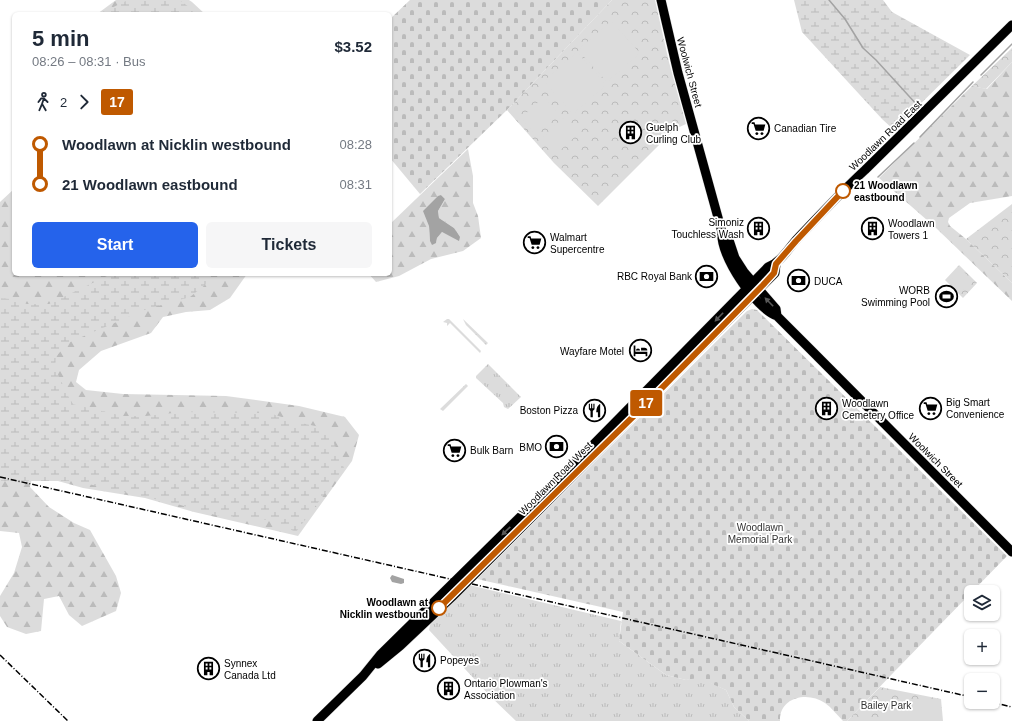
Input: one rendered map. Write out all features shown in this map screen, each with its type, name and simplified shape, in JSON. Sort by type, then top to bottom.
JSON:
[{"type":"main road","name":"Woolwich Street","points":[[661,0],[678,73],[722,232],[722,240],[729,261],[752,289],[776,309],[777,316],[1012,552]]},
{"type":"main road","name":"Woodlawn Road East","points":[[752,289],[768,267],[776,264],[851,183],[1012,25]]},
{"type":"main road","name":"Woodlawn Road West","points":[[317,721],[363,676],[390,645],[752,289]]},
{"type":"green space","points":[[116,0],[189,0],[203,12],[100,12]]},
{"type":"green space","points":[[128,0],[179,0],[189,7],[193,12],[103,12]]},
{"type":"green space","points":[[410,0],[612,0],[507,110],[420,194],[392,160],[392,17]]},
{"type":"green space","points":[[612,0],[655,0],[669,62],[686,124],[675,129],[598,206],[554,163],[507,110]]},
{"type":"green space","points":[[794,0],[883,0],[892,12],[970,55],[894,130],[882,119],[802,32]]},
{"type":"green space","points":[[611,21],[640,53],[607,82],[578,50]]},
{"type":"green space","points":[[1012,48],[1012,62],[986,89],[972,86]]},
{"type":"green space","points":[[577,52],[606,85],[573,114],[544,81]]},
{"type":"green space","points":[[1012,62],[1012,196],[970,203],[949,218],[948,222],[950,226],[966,239],[1012,283],[1012,301],[936,228],[879,178],[972,86],[987,89]]},
{"type":"green space","points":[[544,97],[558,113],[535,134],[521,118]]},
{"type":"green space","points":[[563,118],[578,134],[555,155],[540,140]]},
{"type":"green space","points":[[468,149],[473,176],[473,203],[478,216],[481,238],[463,251],[431,259],[399,276],[376,282],[371,276],[392,276],[392,222]],"holes":[[[441,195],[445,199],[438,211],[439,218],[454,228],[459,240],[442,232],[437,238],[436,243],[430,241],[429,226]]]},
{"type":"green space","points":[[12,191],[12,276],[246,276],[230,298],[210,310],[186,312],[163,317],[151,333],[101,351],[79,370],[76,382],[86,390],[123,394],[226,396],[299,406],[345,417],[359,435],[352,461],[298,536],[194,512],[145,498],[83,488],[33,474],[30,487],[49,507],[74,523],[90,530],[116,576],[121,593],[116,611],[82,626],[69,615],[59,596],[44,599],[41,631],[26,634],[7,627],[0,616],[0,596],[14,573],[22,547],[19,533],[0,531],[0,202]]},
{"type":"green space","points":[[1012,204],[1012,283],[966,239]]},
{"type":"green space","points":[[959,265],[977,283],[963,298],[945,280]]},
{"type":"green space","points":[[961,269],[973,281],[967,287],[955,275]]},
{"type":"green space","points":[[107,276],[209,276],[208,281],[205,285],[190,297],[147,309],[70,342],[56,356],[55,368],[72,404],[123,416],[146,416],[182,412],[269,413],[320,427],[328,432],[333,440],[344,468],[296,532],[268,520],[215,515],[177,504],[75,481],[0,481],[0,298],[27,304],[49,304]]},
{"type":"green space","points":[[954,276],[966,288],[960,293],[949,282]]},
{"type":"green space","name":"Woodlawn Memorial Park","points":[[752,309],[757,310],[1007,556],[979,585],[964,585],[964,600],[847,721],[843,721],[832,709],[818,699],[803,697],[796,698],[784,706],[780,721],[749,721],[734,707],[726,690],[698,678],[686,680],[666,675],[619,641],[623,612],[477,579],[747,311]]},
{"type":"green space","points":[[449,319],[481,351],[480,353],[450,323],[447,326],[447,323],[443,322]]},
{"type":"green space","points":[[463,319],[488,343],[486,345],[466,325]]},
{"type":"green space","points":[[488,364],[521,397],[508,409],[504,407],[503,403],[476,378],[476,376]]},
{"type":"green space","points":[[466,384],[468,386],[443,411],[440,409]]},
{"type":"green space","points":[[469,585],[621,621],[619,641],[666,675],[686,680],[698,677],[726,690],[734,707],[749,721],[516,721],[489,695],[429,630],[431,621]]},
{"type":"green space","name":"Bailey Park","points":[[880,687],[941,699],[943,721],[847,721]]},
{"type":"green space","points":[[910,704],[937,704],[940,721],[890,721],[886,714],[899,706]]},
{"type":"shaded area","points":[[441,195],[445,199],[438,211],[439,218],[454,228],[460,237],[459,241],[442,232],[437,238],[436,243],[432,245],[430,241],[429,226],[423,211],[438,196]]},
{"type":"shaded area","points":[[392,575],[404,579],[404,583],[401,584],[392,582],[390,578]]},
{"type":"waterway","points":[[829,0],[845,19],[863,48],[918,106]]},
{"type":"waterway","points":[[981,75],[1012,44]]},
{"type":"waterway","points":[[920,137],[973,82]]},
{"type":"waterway","points":[[878,177],[914,143]]},
{"type":"railway","points":[[0,477],[964,695]]},
{"type":"railway","points":[[0,655],[68,721]]},
{"type":"railway","points":[[1000,704],[1012,707]]},
{"type":"bus line","name":"17","points":[[439,608],[452,597],[465,582],[583,467],[763,285],[774,273],[776,264],[843,191]]},
{"type":"place","name":"Canadian Tire","points":[[759,128]]},
{"type":"place","name":"Guelph Curling Club","points":[[630,133]]},
{"type":"place","name":"21 Woodlawn eastbound","points":[[843,191]]},
{"type":"place","name":"Simoniz Touchless Wash","points":[[759,228]]},
{"type":"place","name":"Woodlawn Towers 1","points":[[873,229]]},
{"type":"place","name":"Walmart Supercentre","points":[[535,243]]},
{"type":"place","name":"RBC Royal Bank","points":[[707,276]]},
{"type":"place","name":"DUCA","points":[[799,281]]},
{"type":"place","name":"WORB Swimming Pool","points":[[946,296]]},
{"type":"place","name":"Wayfare Motel","points":[[640,351]]},
{"type":"place","name":"Big Smart Convenience","points":[[931,408]]},
{"type":"place","name":"Woodlawn Cemetery Office","points":[[827,409]]},
{"type":"place","name":"Boston Pizza","points":[[594,410]]},
{"type":"place","name":"BMO","points":[[557,447]]},
{"type":"place","name":"Bulk Barn","points":[[454,450]]},
{"type":"place","name":"Woodlawn at Nicklin westbound","points":[[439,608]]},
{"type":"place","name":"Popeyes","points":[[424,660]]},
{"type":"place","name":"Synnex Canada Ltd","points":[[209,669]]},
{"type":"place","name":"Ontario Plowman's Association","points":[[449,689]]}]
